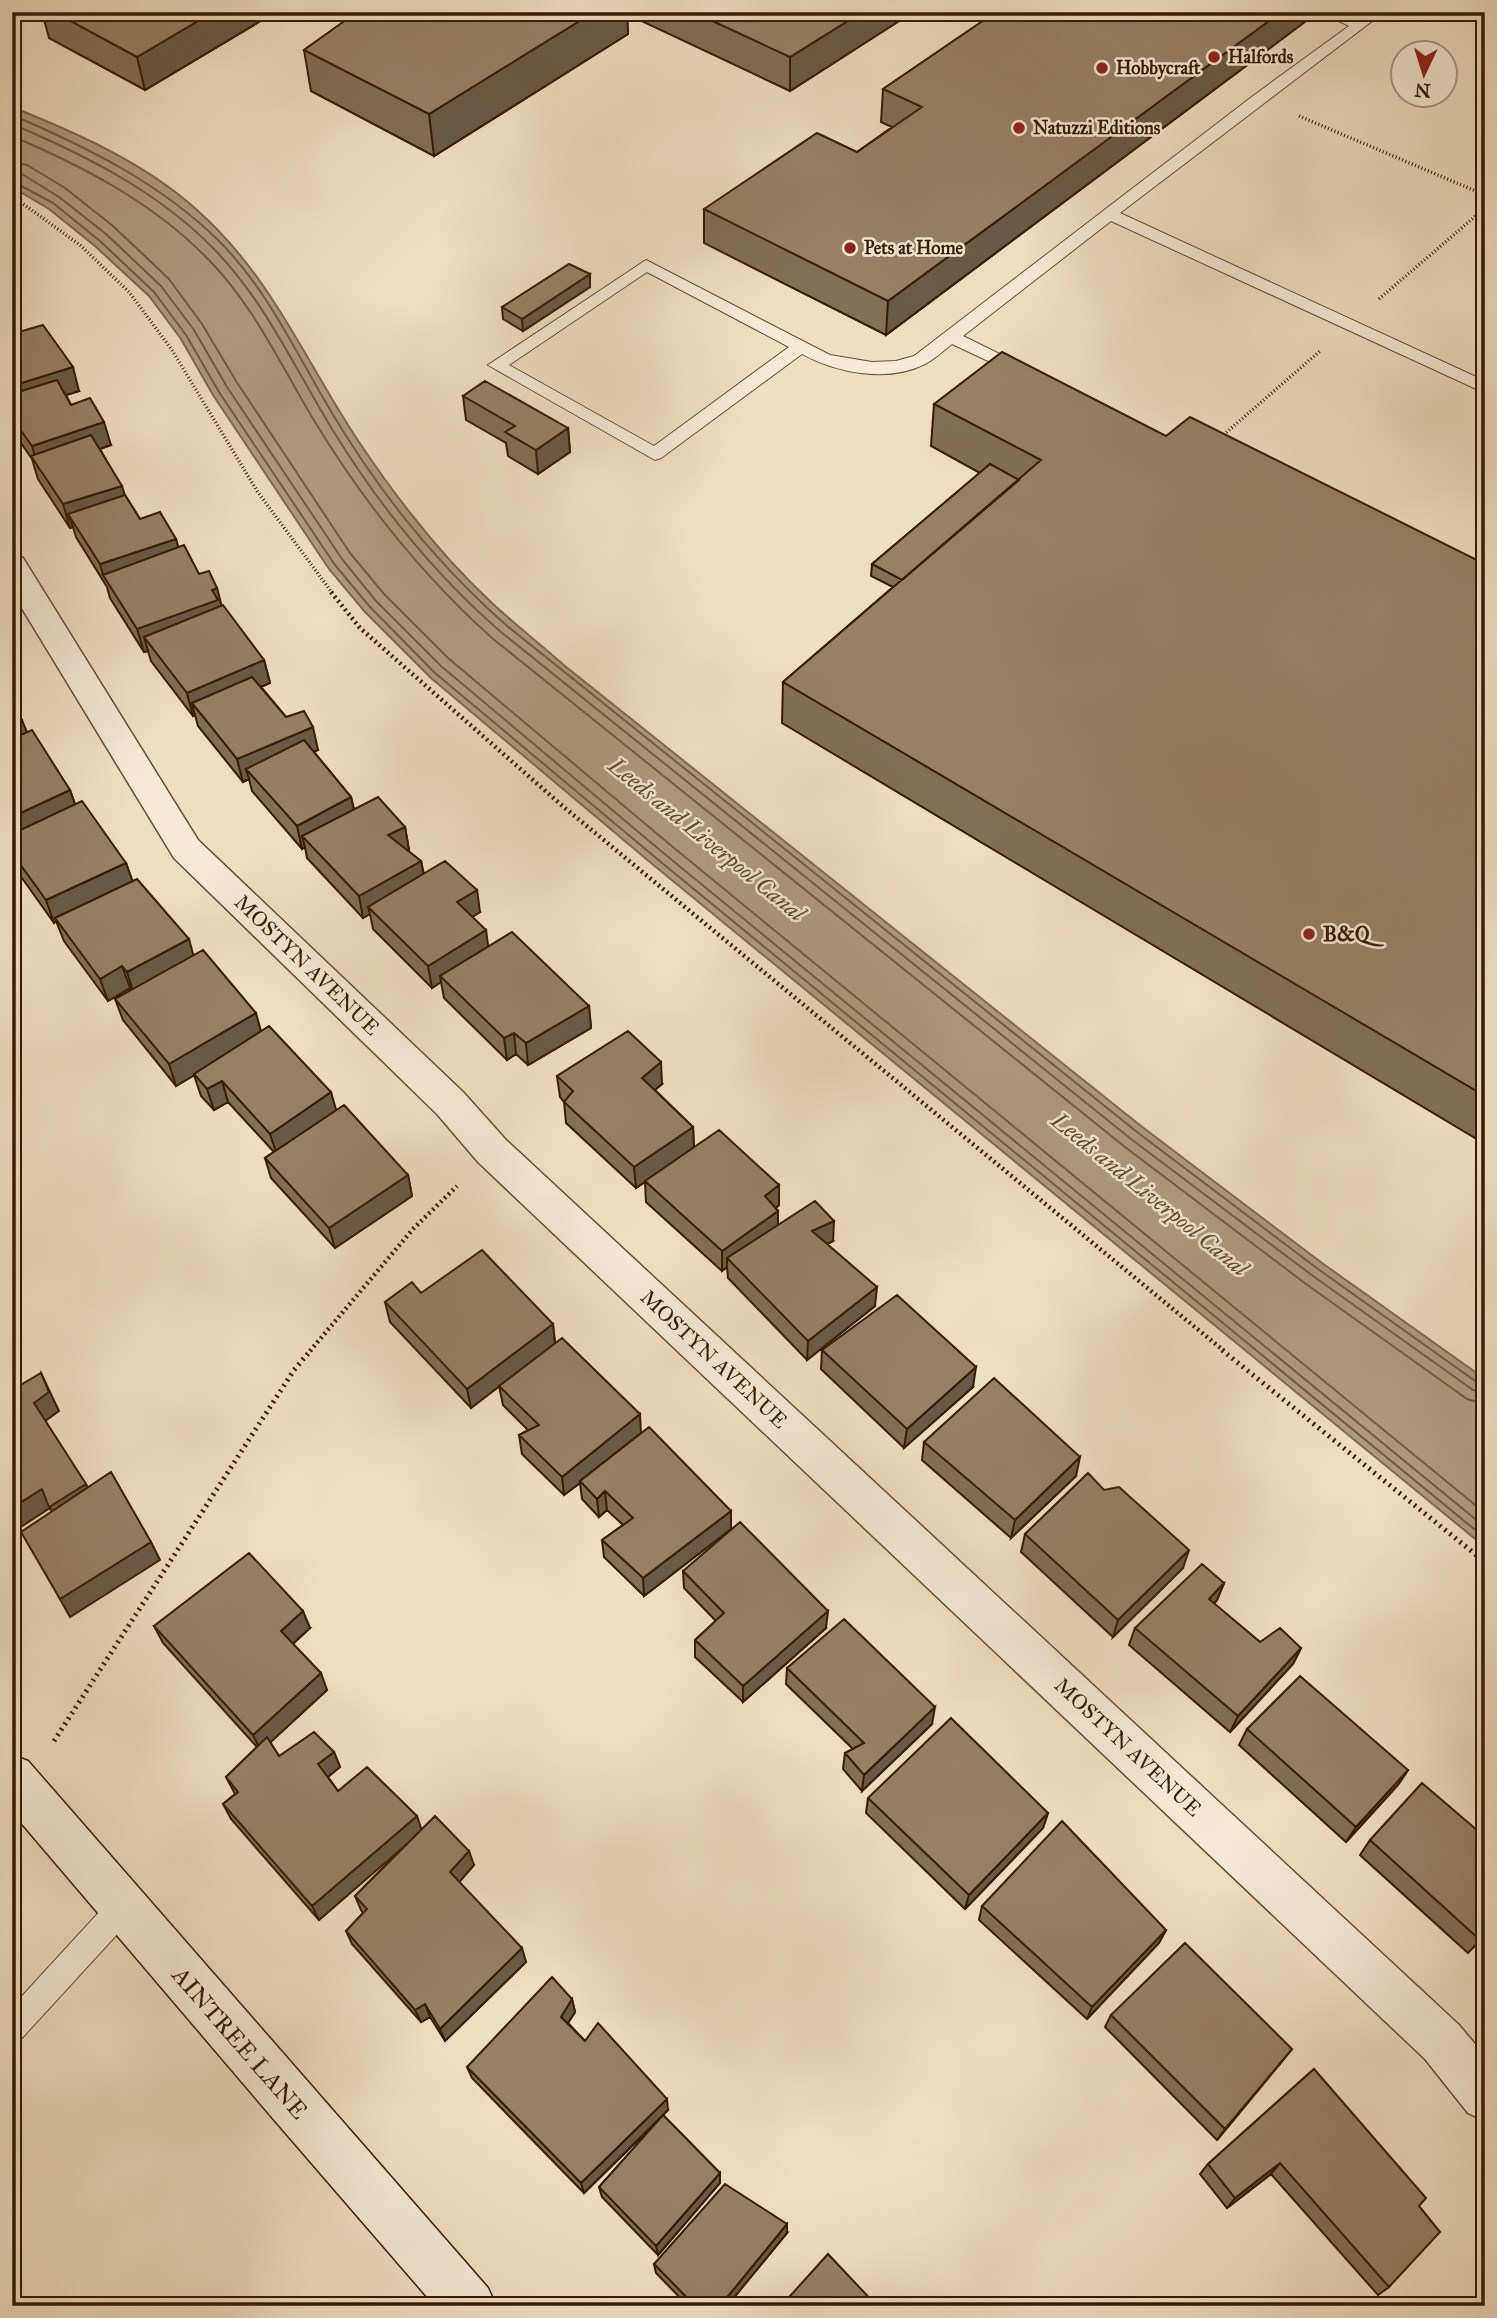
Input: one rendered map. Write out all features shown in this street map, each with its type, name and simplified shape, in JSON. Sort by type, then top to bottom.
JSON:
[{"type":"street","name":"MOSTYN AVENUE","points":[[12,566],[186,849],[450,1103],[492,1151],[1442,2042],[1485,2096]]},
{"type":"street","name":"AINTREE LANE","points":[[17,1784],[470,2306]]},
{"type":"lane","points":[[1328,12],[1360,25]]},
{"type":"lane","points":[[800,347],[655,454],[497,365],[646,265],[800,347],[841,365],[882,368],[905,366],[920,360],[1258,99],[1377,12]]},
{"type":"lane","points":[[1109,214],[1485,388]]},
{"type":"lane","points":[[952,337],[1032,377]]},
{"type":"lane","points":[[12,2028],[123,1907]]},
{"type":"path","points":[[1258,99],[1485,195]]},
{"type":"path","points":[[12,196],[80,245],[129,292],[172,350],[257,491],[308,563],[370,637],[598,835],[1113,1262],[1485,1562]]},
{"type":"path","points":[[17,1784],[294,1370],[413,1229],[492,1151]]},
{"type":"water","name":"Leeds and Liverpool Canal","points":[[12,107],[61,127],[133,164],[177,193],[223,235],[266,289],[355,436],[402,502],[436,545],[473,585],[511,620],[1141,1126],[1322,1263],[1485,1379],[1485,1547],[651,863],[431,678],[365,612],[329,569],[213,395],[181,339],[149,296],[95,246],[49,209],[12,187]]},
{"type":"building","points":[[54,12],[213,12],[137,57]]},
{"type":"building","points":[[357,12],[594,12],[429,114],[304,50]]},
{"type":"building","points":[[693,12],[862,12],[790,57]]},
{"type":"building","points":[[996,12],[1281,12],[888,301],[704,209],[817,133],[857,152],[922,107],[883,89]]},
{"type":"building","points":[[569,264],[590,274],[522,319],[502,307]]},
{"type":"building","points":[[43,325],[73,367],[12,386],[12,334]]},
{"type":"building","name":"B&Q","points":[[1002,352],[1166,436],[1190,417],[1485,564],[1485,1096],[783,682],[1041,460],[934,404]]},
{"type":"building","points":[[57,380],[71,405],[90,398],[104,422],[32,446],[12,418],[12,394]]},
{"type":"building","points":[[485,381],[568,428],[536,450],[505,432],[515,426],[463,396]]},
{"type":"building","points":[[91,435],[122,486],[63,504],[31,456]]},
{"type":"building","points":[[990,464],[1019,480],[902,580],[872,564]]},
{"type":"building","points":[[125,495],[140,519],[160,512],[176,539],[100,564],[68,514]]},
{"type":"building","points":[[184,545],[199,574],[209,571],[217,588],[212,590],[218,600],[137,629],[103,575]]},
{"type":"building","points":[[223,605],[264,660],[187,693],[144,637]]},
{"type":"building","points":[[252,677],[286,717],[304,711],[313,727],[237,759],[192,703]]},
{"type":"building","points":[[12,703],[22,720],[12,724]]},
{"type":"building","points":[[32,730],[70,790],[12,817],[12,739]]},
{"type":"building","points":[[304,740],[351,797],[297,826],[246,769]]},
{"type":"building","points":[[378,797],[405,827],[388,835],[421,861],[359,896],[302,836]]},
{"type":"building","points":[[82,801],[126,863],[46,900],[12,853],[12,834]]},
{"type":"building","points":[[445,861],[477,890],[457,902],[486,930],[428,966],[368,907]]},
{"type":"building","points":[[137,879],[189,939],[127,972],[122,966],[100,979],[55,918]]},
{"type":"building","points":[[512,932],[589,1006],[526,1043],[514,1033],[504,1038],[440,976]]},
{"type":"building","points":[[203,950],[256,1013],[169,1064],[115,999]]},
{"type":"building","points":[[269,1026],[331,1092],[270,1134],[222,1081],[207,1089],[194,1074]]},
{"type":"building","points":[[628,1031],[661,1062],[642,1078],[693,1127],[634,1167],[564,1102],[573,1091],[557,1076]]},
{"type":"building","points":[[344,1105],[408,1175],[329,1228],[265,1158]]},
{"type":"building","points":[[719,1130],[779,1185],[765,1196],[778,1211],[722,1251],[645,1181]]},
{"type":"building","points":[[815,1201],[834,1221],[812,1231],[877,1287],[808,1341],[727,1258]]},
{"type":"building","points":[[482,1250],[553,1324],[467,1389],[385,1302],[412,1282],[421,1293]]},
{"type":"building","points":[[897,1295],[976,1367],[907,1429],[822,1350]]},
{"type":"building","points":[[562,1338],[640,1414],[562,1477],[519,1435],[539,1425],[499,1386]]},
{"type":"building","points":[[41,1373],[49,1392],[34,1403],[86,1484],[49,1507],[42,1489],[12,1508],[12,1390]]},
{"type":"building","points":[[994,1378],[1080,1457],[1015,1520],[924,1442]]},
{"type":"building","points":[[649,1427],[731,1511],[643,1578],[602,1540],[633,1518],[605,1491],[597,1499],[580,1481]]},
{"type":"building","points":[[111,1472],[151,1542],[60,1599],[21,1532]]},
{"type":"building","points":[[1088,1473],[1104,1490],[1119,1487],[1189,1550],[1118,1620],[1025,1534]]},
{"type":"building","points":[[740,1522],[828,1611],[743,1686],[695,1640],[724,1613],[683,1571]]},
{"type":"building","points":[[249,1553],[303,1611],[281,1631],[321,1673],[253,1735],[154,1626]]},
{"type":"building","points":[[1202,1564],[1224,1583],[1209,1599],[1260,1642],[1280,1628],[1301,1648],[1238,1716],[1135,1628]]},
{"type":"building","points":[[844,1619],[935,1707],[864,1775],[845,1753],[864,1743],[787,1668]]},
{"type":"building","points":[[1300,1676],[1408,1770],[1356,1827],[1247,1729]]},
{"type":"building","points":[[951,1718],[1048,1813],[969,1895],[868,1798]]},
{"type":"building","points":[[314,1732],[334,1752],[318,1764],[338,1791],[367,1767],[417,1816],[312,1906],[223,1804],[238,1792],[226,1777],[267,1737],[279,1756]]},
{"type":"building","points":[[1422,1783],[1485,1837],[1485,1935],[1480,1940],[1370,1840]]},
{"type":"building","points":[[435,1816],[469,1851],[450,1872],[522,1948],[440,2029],[425,2004],[415,2010],[346,1931],[367,1909],[355,1896]]},
{"type":"building","points":[[1062,1821],[1166,1930],[1092,2007],[982,1906]]},
{"type":"building","points":[[1185,1943],[1292,2049],[1225,2129],[1111,2015]]},
{"type":"building","points":[[552,1977],[572,1999],[561,2017],[585,2041],[598,2023],[667,2099],[581,2183],[467,2067]]},
{"type":"building","points":[[1314,2069],[1426,2198],[1419,2206],[1440,2232],[1389,2287],[1280,2163],[1235,2198],[1208,2164]]},
{"type":"building","points":[[663,2115],[720,2173],[656,2246],[599,2187]]},
{"type":"building","points":[[725,2184],[787,2224],[720,2306],[695,2306],[654,2264]]},
{"type":"building","points":[[828,2254],[877,2306],[781,2306]]},
{"type":"place","name":"Halfords","points":[[1214,57]]},
{"type":"place","name":"Hobbycraft","points":[[1102,68]]},
{"type":"place","name":"Natuzzi Editions","points":[[1019,128]]},
{"type":"place","name":"Pets at Home","points":[[850,248]]},
{"type":"place","name":"B&Q","points":[[1309,934]]}]
